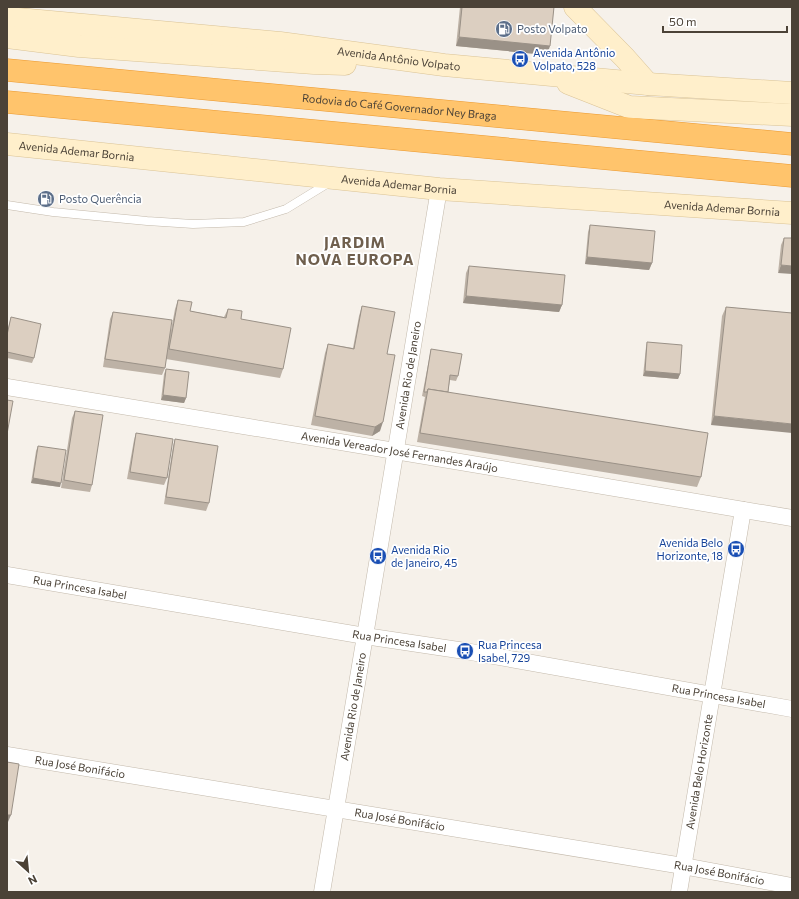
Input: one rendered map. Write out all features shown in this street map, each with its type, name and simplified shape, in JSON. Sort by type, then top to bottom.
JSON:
[{"type":"highway","name":"Rodovia do Café Governador Ney Braga","points":[[7,70],[792,144]]},
{"type":"highway","points":[[7,102],[792,176]]},
{"type":"street","points":[[574,7],[625,58],[648,84]]},
{"type":"street","name":"Avenida Antônio Volpato","points":[[7,18],[280,43],[444,65],[551,76],[792,93]]},
{"type":"street","points":[[7,37],[79,46],[314,63],[444,65]]},
{"type":"street","points":[[551,76],[628,107],[792,115]]},
{"type":"street","points":[[7,133],[277,160],[327,178]]},
{"type":"street","name":"Avenida Ademar Bornia","points":[[7,144],[439,189],[792,213]]},
{"type":"street","name":"Avenida Rio de Janeiro","points":[[322,892],[439,189]]},
{"type":"street","points":[[611,201],[766,197],[792,199]]},
{"type":"street","name":"Avenida Vereador José Fernandes Araújo","points":[[7,387],[792,518]]},
{"type":"street","name":"Avenida Belo Horizonte","points":[[679,892],[743,510]]},
{"type":"street","name":"Rua Princesa Isabel","points":[[7,575],[365,636],[465,651],[792,709]]},
{"type":"street","name":"Rua José Bonifácio","points":[[7,755],[683,866],[792,886]]},
{"type":"lane","points":[[7,205],[53,212],[146,221],[193,224],[244,222],[286,209],[327,178]]},
{"type":"building","name":"Posto Volpato","points":[[462,7],[554,7],[550,46],[459,37]]},
{"type":"building","points":[[590,225],[655,231],[652,263],[587,257]]},
{"type":"building","points":[[784,238],[792,238],[792,266],[781,265]]},
{"type":"building","points":[[469,266],[565,275],[562,305],[466,296]]},
{"type":"building","points":[[178,300],[192,302],[190,311],[226,318],[228,309],[242,311],[241,319],[291,328],[283,369],[169,349]]},
{"type":"building","points":[[362,306],[395,312],[387,354],[395,355],[383,422],[375,427],[315,416],[328,344],[354,349]]},
{"type":"building","points":[[726,307],[792,313],[792,424],[714,416]]},
{"type":"building","points":[[113,312],[172,320],[165,368],[105,359]]},
{"type":"building","points":[[11,317],[41,324],[34,358],[7,352],[7,335]]},
{"type":"building","points":[[647,342],[682,345],[680,374],[645,371]]},
{"type":"building","points":[[431,349],[462,354],[458,376],[450,375],[448,392],[428,389],[427,392],[424,392]]},
{"type":"building","points":[[166,369],[189,372],[186,398],[163,395]]},
{"type":"building","points":[[428,389],[708,433],[701,477],[420,433]]},
{"type":"building","points":[[7,400],[13,401],[7,434]]},
{"type":"building","points":[[75,411],[103,415],[92,485],[64,480]]},
{"type":"building","points":[[136,433],[173,439],[167,478],[130,472]]},
{"type":"building","points":[[175,439],[218,446],[209,503],[166,497]]},
{"type":"building","points":[[38,446],[66,450],[61,483],[33,478]]},
{"type":"building","points":[[7,762],[19,764],[11,815],[7,815]]},
{"type":"place","name":"Posto Volpato","points":[[504,29]]},
{"type":"place","name":"Avenida Antônio Volpato, 528","points":[[520,59]]},
{"type":"place","name":"Posto Querência","points":[[46,199]]},
{"type":"place","name":"Avenida Belo Horizonte, 18","points":[[736,549]]},
{"type":"place","name":"Avenida Rio de Janeiro, 45","points":[[378,556]]},
{"type":"place","name":"Rua Princesa Isabel, 729","points":[[465,651]]},
{"type":"district","name":"JARDIM NOVA EUROPA","points":[[355,252]]}]
